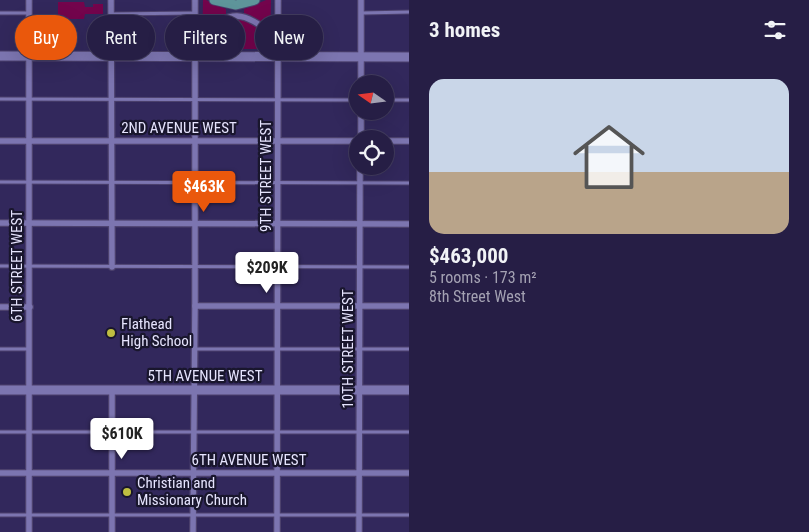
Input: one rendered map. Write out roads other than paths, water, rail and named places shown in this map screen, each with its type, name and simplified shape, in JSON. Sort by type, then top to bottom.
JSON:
[{"type":"main road","points":[[214,0],[236,5],[255,0]]},
{"type":"street","name":"6TH STREET WEST","points":[[29,0],[29,14]]},
{"type":"street","points":[[111,0],[111,14]]},
{"type":"street","points":[[195,0],[195,13]]},
{"type":"street","name":"9TH STREET WEST","points":[[278,0],[278,15]]},
{"type":"street","points":[[360,75],[361,0]]},
{"type":"street","points":[[0,56],[15,56]]},
{"type":"street","points":[[323,56],[409,57]]},
{"type":"street","name":"6TH STREET WEST","points":[[29,60],[29,532]]},
{"type":"street","points":[[110,60],[112,267]]},
{"type":"street","points":[[193,532],[195,60]]},
{"type":"street","name":"9TH STREET WEST","points":[[277,532],[278,60]]},
{"type":"street","name":"2ND AVENUE WEST","points":[[0,141],[349,141]]},
{"type":"street","points":[[394,141],[409,141]]},
{"type":"street","name":"10TH STREET WEST","points":[[359,532],[360,175]]},
{"type":"street","points":[[0,224],[409,224]]},
{"type":"street","points":[[195,306],[409,306]]},
{"type":"street","points":[[0,307],[30,307]]},
{"type":"street","points":[[112,389],[112,532]]},
{"type":"street","name":"5TH AVENUE WEST","points":[[0,390],[409,390]]},
{"type":"street","name":"6TH AVENUE WEST","points":[[0,472],[409,473]]},
{"type":"lane","points":[[361,13],[409,12]]},
{"type":"lane","points":[[0,13],[29,14]]},
{"type":"lane","points":[[111,14],[195,13]]},
{"type":"lane","points":[[0,99],[349,100]]},
{"type":"lane","points":[[394,100],[409,100]]},
{"type":"lane","points":[[0,182],[409,183]]},
{"type":"lane","points":[[0,266],[409,267]]},
{"type":"lane","points":[[0,349],[30,349]]},
{"type":"lane","points":[[195,349],[409,349]]},
{"type":"lane","points":[[0,432],[409,432]]},
{"type":"lane","points":[[0,515],[409,515]]},
{"type":"place","name":"Flathead High School","points":[[111,333]]},
{"type":"place","name":"Christian and Missionary Church","points":[[127,492]]}]
